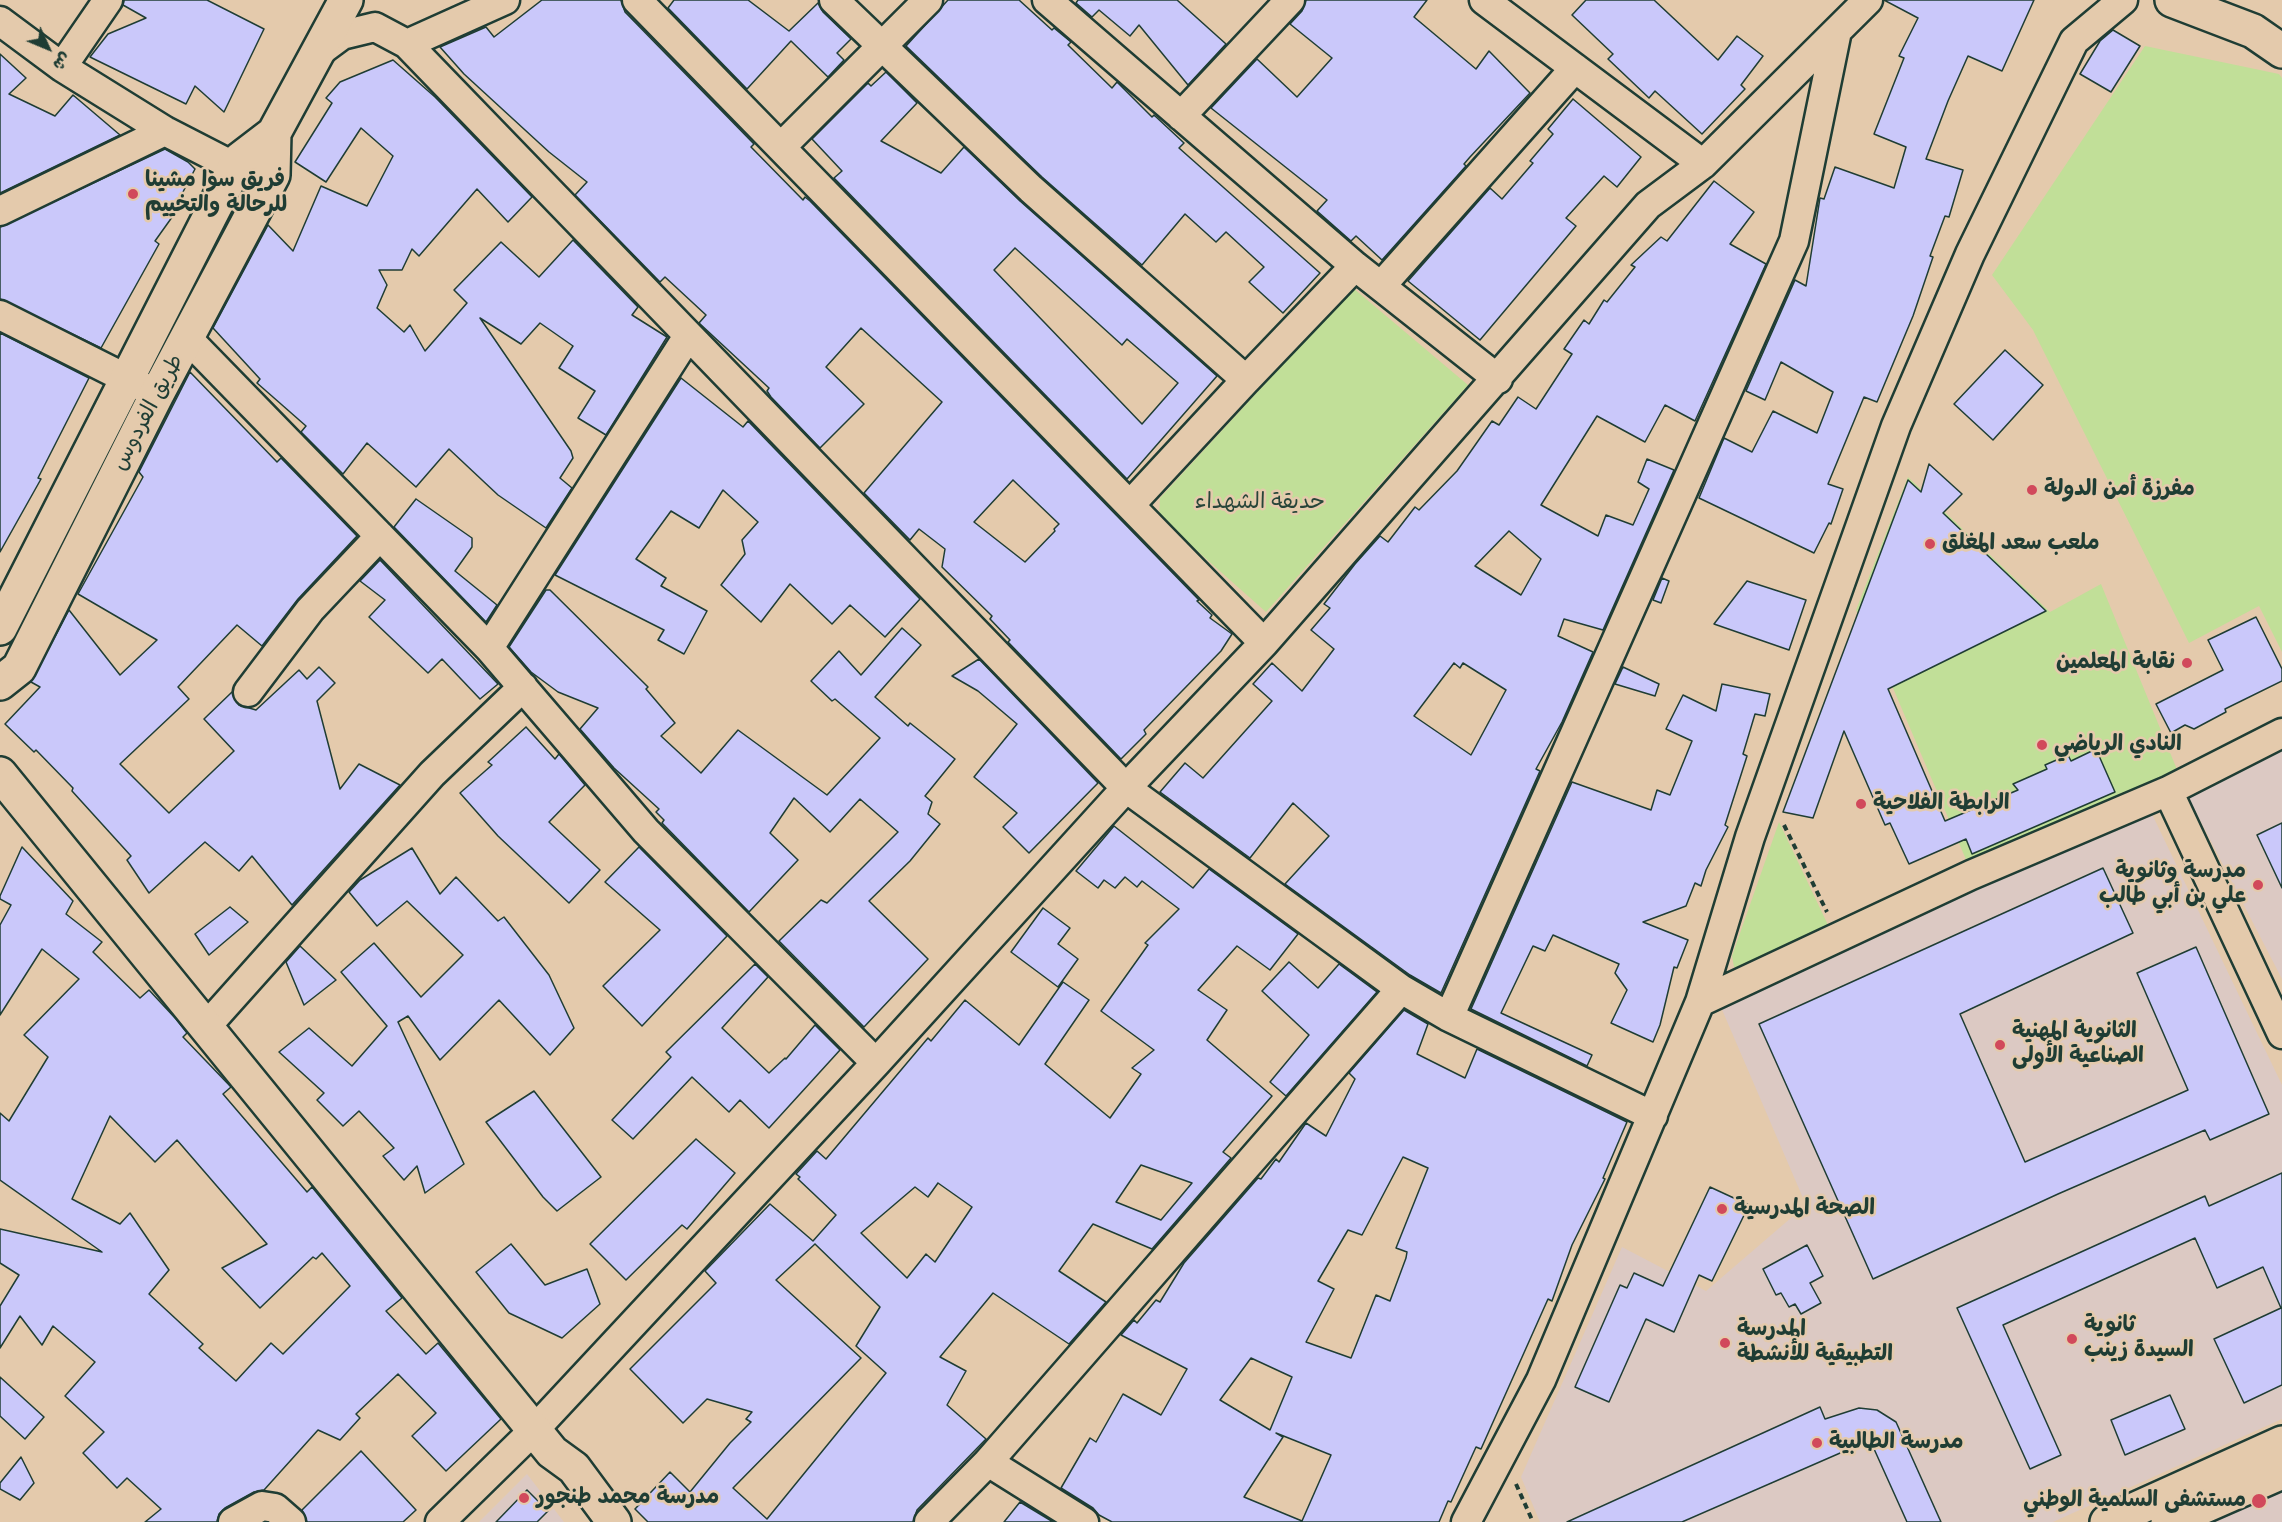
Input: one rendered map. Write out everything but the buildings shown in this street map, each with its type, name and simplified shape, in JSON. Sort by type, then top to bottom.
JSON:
[{"type":"main road","name":"طريق الفردوس","points":[[0,628],[235,167],[240,159],[274,133],[346,0]]},
{"type":"main road","points":[[2172,0],[2253,31],[2282,51]]},
{"type":"main road","name":"طريق الفردوس","points":[[0,683],[19,668],[157,394],[273,175],[274,133]]},
{"type":"main road","points":[[0,774],[543,1441],[574,1468],[614,1522]]},
{"type":"main road","points":[[543,1441],[557,1482],[587,1522]]},
{"type":"main road","points":[[2107,1522],[2282,1443]]},
{"type":"main road","points":[[2168,1522],[2282,1472]]},
{"type":"street","points":[[62,67],[108,0]]},
{"type":"street","points":[[407,44],[505,0]]},
{"type":"street","points":[[637,0],[1264,643]]},
{"type":"street","points":[[834,0],[1031,189],[1246,380]]},
{"type":"street","points":[[781,147],[928,0]]},
{"type":"street","points":[[1047,0],[1355,266],[1498,379]]},
{"type":"street","points":[[1181,116],[1290,0]]},
{"type":"street","points":[[1484,0],[1703,164]]},
{"type":"street","points":[[440,1522],[543,1441],[876,1063],[1126,788],[1264,643],[1498,379],[1648,205],[1703,164],[1868,0]]},
{"type":"street","points":[[1466,1522],[1541,1380],[1701,1002],[1766,790],[1896,426],[1970,255],[2074,41],[2123,0]]},
{"type":"street","points":[[0,21],[62,67],[165,131],[268,184]]},
{"type":"street","points":[[319,52],[342,35],[375,27],[407,44],[1126,788],[1401,989],[1449,1017],[1653,1116]]},
{"type":"street","points":[[1449,1017],[1794,241],[1837,30]]},
{"type":"street","points":[[1381,286],[1575,68]]},
{"type":"street","points":[[0,211],[165,131]]},
{"type":"street","points":[[1130,505],[1355,266]]},
{"type":"street","points":[[0,315],[157,394]]},
{"type":"street","points":[[489,648],[688,336]]},
{"type":"street","points":[[188,339],[489,648],[646,831],[876,1063]]},
{"type":"street","points":[[248,692],[310,610],[380,536]]},
{"type":"street","points":[[205,1028],[432,774],[523,687]]},
{"type":"street","points":[[1701,1002],[1971,875],[2168,791],[2282,733]]},
{"type":"street","points":[[2168,791],[2282,1034]]},
{"type":"street","points":[[929,1522],[988,1462],[1401,989]]},
{"type":"street","points":[[988,1462],[1084,1522]]},
{"type":"street","points":[[233,1522],[262,1506],[275,1508],[291,1522]]},
{"type":"path","points":[[1766,790],[1840,937]]},
{"type":"shaded area","name":"مدرسة وثانوية علي بن أبي طالب","points":[[2282,743],[2282,979],[2185,791]]},
{"type":"shaded area","points":[[2151,812],[2282,1085],[2282,1419],[2053,1522],[1540,1522],[1521,1477],[1622,1247],[1706,1291],[1806,1205],[1720,1005]]},
{"type":"shaded area","name":"مدرسة محمد طنجور","points":[[527,1474],[564,1522],[479,1522]]},
{"type":"shaded area","name":"مستشفى السلمية الوطني","points":[[2282,1480],[2282,1522],[2189,1522]]},
{"type":"green space","points":[[2145,46],[2279,74],[2282,78],[2282,652],[2259,606],[2189,643],[2033,330],[1992,275]]},
{"type":"green space","name":"حديقة الشهداء","points":[[1353,288],[1468,385],[1266,612],[1159,517],[1160,498]]},
{"type":"green space","name":"النادي الرياضي","points":[[1908,477],[2050,612],[2101,584],[2178,772],[1967,862],[1893,688],[1856,610]]},
{"type":"green space","points":[[1779,822],[1828,925],[1745,967],[1734,967],[1732,956]]},
{"type":"place","name":"فريق سوا مشينا للرحالة والتخييم","points":[[133,194]]},
{"type":"place","name":"مفرزة أمن الدولة","points":[[2032,490]]},
{"type":"place","name":"ملعب سعد المغلق","points":[[1930,544]]},
{"type":"place","name":"نقابة المعلمين","points":[[2187,663]]},
{"type":"place","name":"النادي الرياضي","points":[[2042,745]]},
{"type":"place","name":"الرابطة الفلاحية","points":[[1861,804]]},
{"type":"place","name":"مدرسة وثانوية علي بن أبي طالب","points":[[2258,885]]},
{"type":"place","name":"الثانوية المهنية الصناعية الأولى","points":[[2000,1045]]},
{"type":"place","name":"الصحة المدرسية","points":[[1722,1209]]},
{"type":"place","name":"ثانوية السيدة زينب","points":[[2072,1339]]},
{"type":"place","name":"المدرسة التطبيقية للأنشطة","points":[[1725,1343]]},
{"type":"place","name":"مدرسة الطالبية","points":[[1817,1443]]},
{"type":"place","name":"مدرسة محمد طنجور","points":[[524,1498]]},
{"type":"place","name":"مستشفى السلمية الوطني","points":[[2259,1501]]}]
